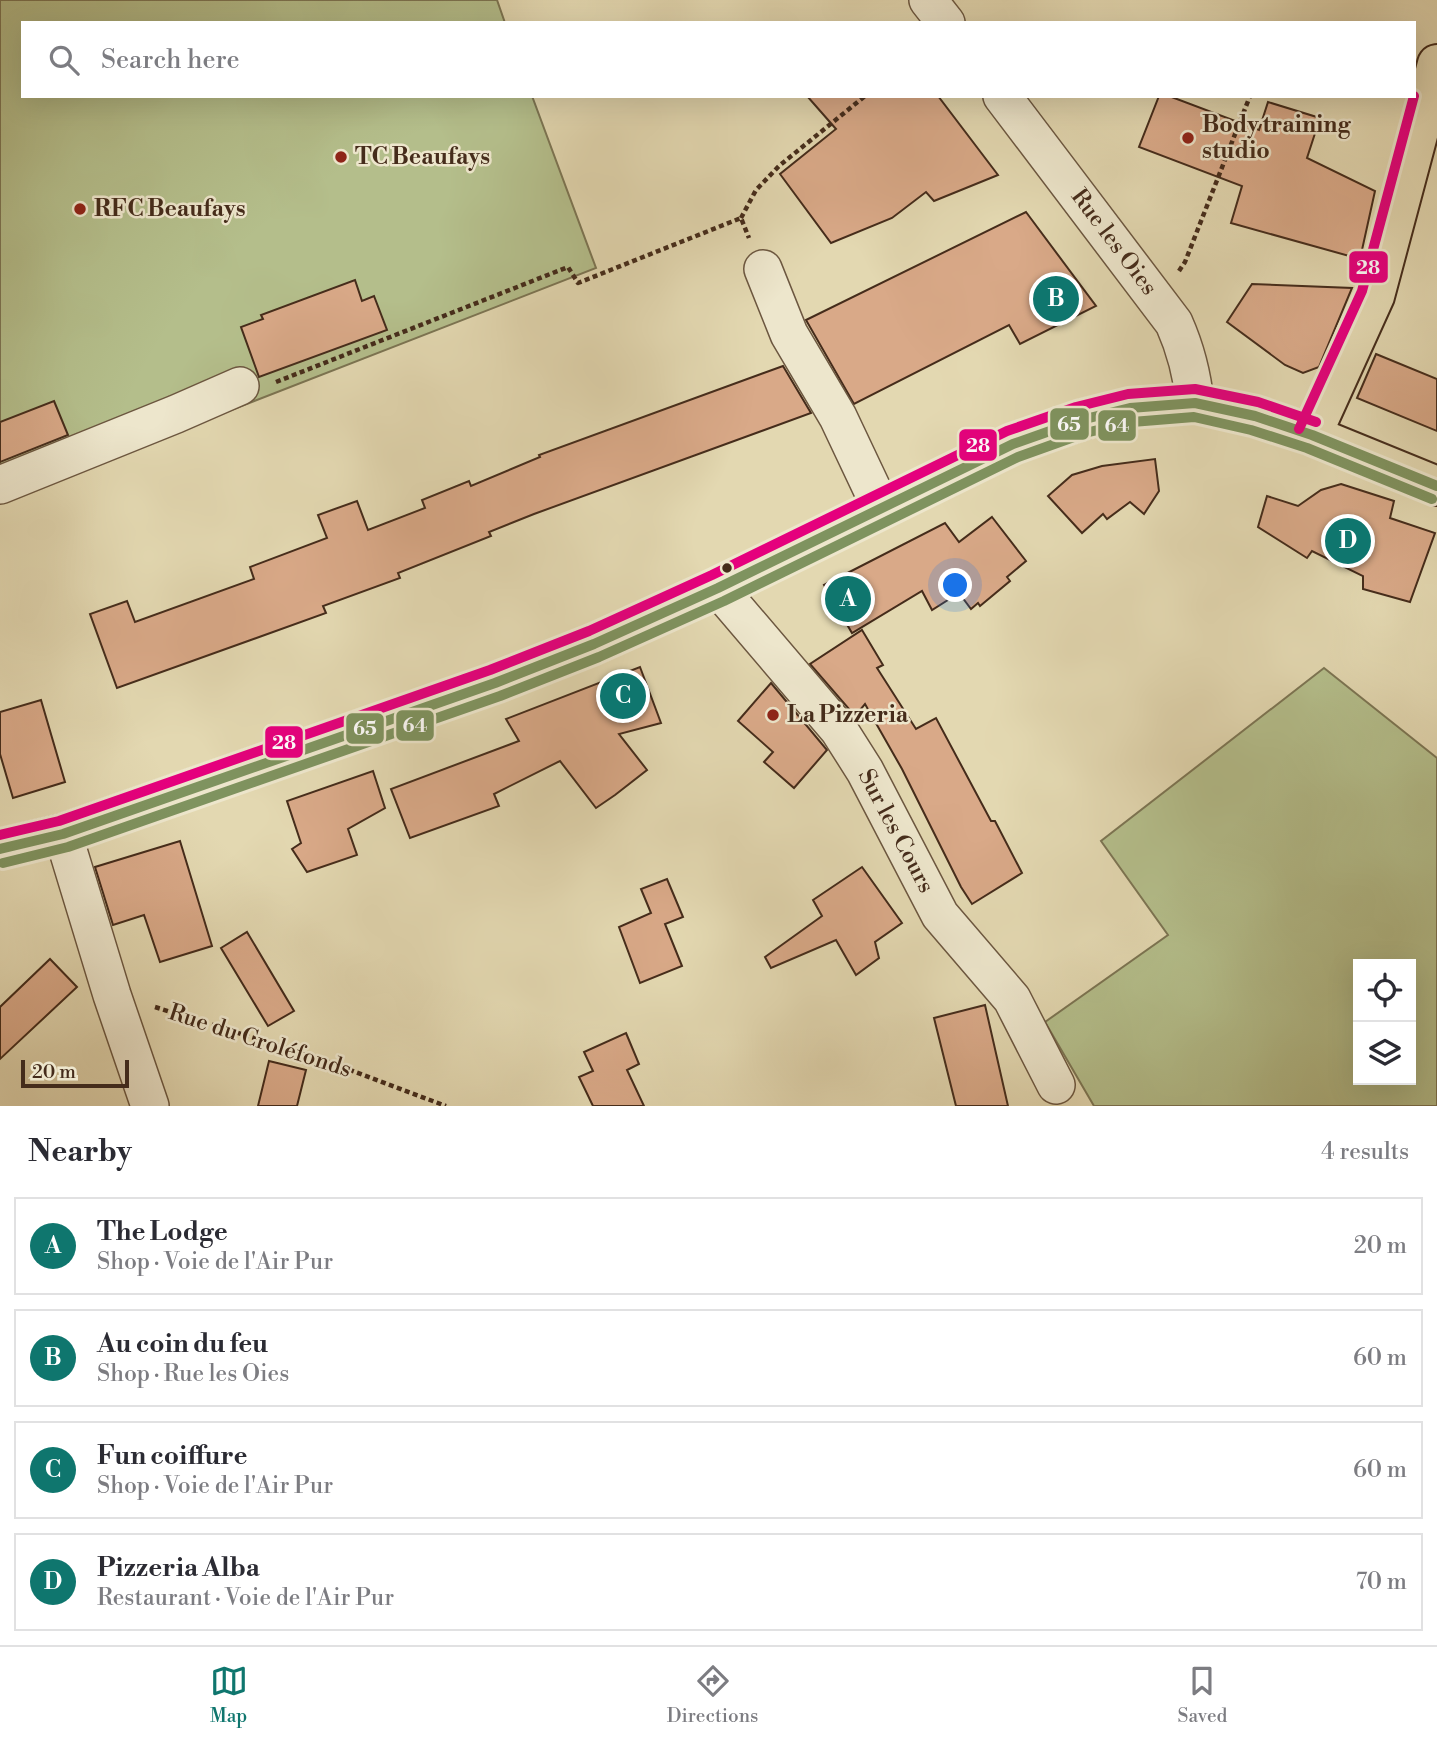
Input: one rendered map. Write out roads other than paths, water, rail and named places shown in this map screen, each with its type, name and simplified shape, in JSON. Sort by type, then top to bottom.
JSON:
[{"type":"main road","points":[[1312,435],[1375,296],[1437,64]]},
{"type":"main road","points":[[0,849],[62,834],[495,683],[594,644],[718,588],[1013,444],[1080,420],[1130,408],[1195,403],[1255,416],[1312,435],[1437,486]]},
{"type":"street","points":[[928,0],[944,21]]},
{"type":"street","name":"Rue les Oies","points":[[1004,98],[1174,323],[1192,372],[1195,403]]},
{"type":"street","points":[[763,269],[789,334],[838,417],[881,508]]},
{"type":"street","points":[[0,485],[240,386]]},
{"type":"street","name":"Sur les Cours","points":[[718,588],[839,730],[865,771],[940,915],[1012,999],[1056,1085]]},
{"type":"street","points":[[62,834],[150,1106]]},
{"type":"place","name":"Body training studio","points":[[1188,138]]},
{"type":"place","name":"TC Beaufays","points":[[341,157]]},
{"type":"place","name":"RFC Beaufays","points":[[80,209]]},
{"type":"place","name":"Au coin du feu","points":[[1056,299]]},
{"type":"place","name":"Pizzeria Alba","points":[[1348,541]]},
{"type":"place","name":"The Lodge","points":[[848,599]]},
{"type":"place","name":"Fun coiffure","points":[[623,696]]},
{"type":"place","name":"La Pizzeria","points":[[773,715]]}]
